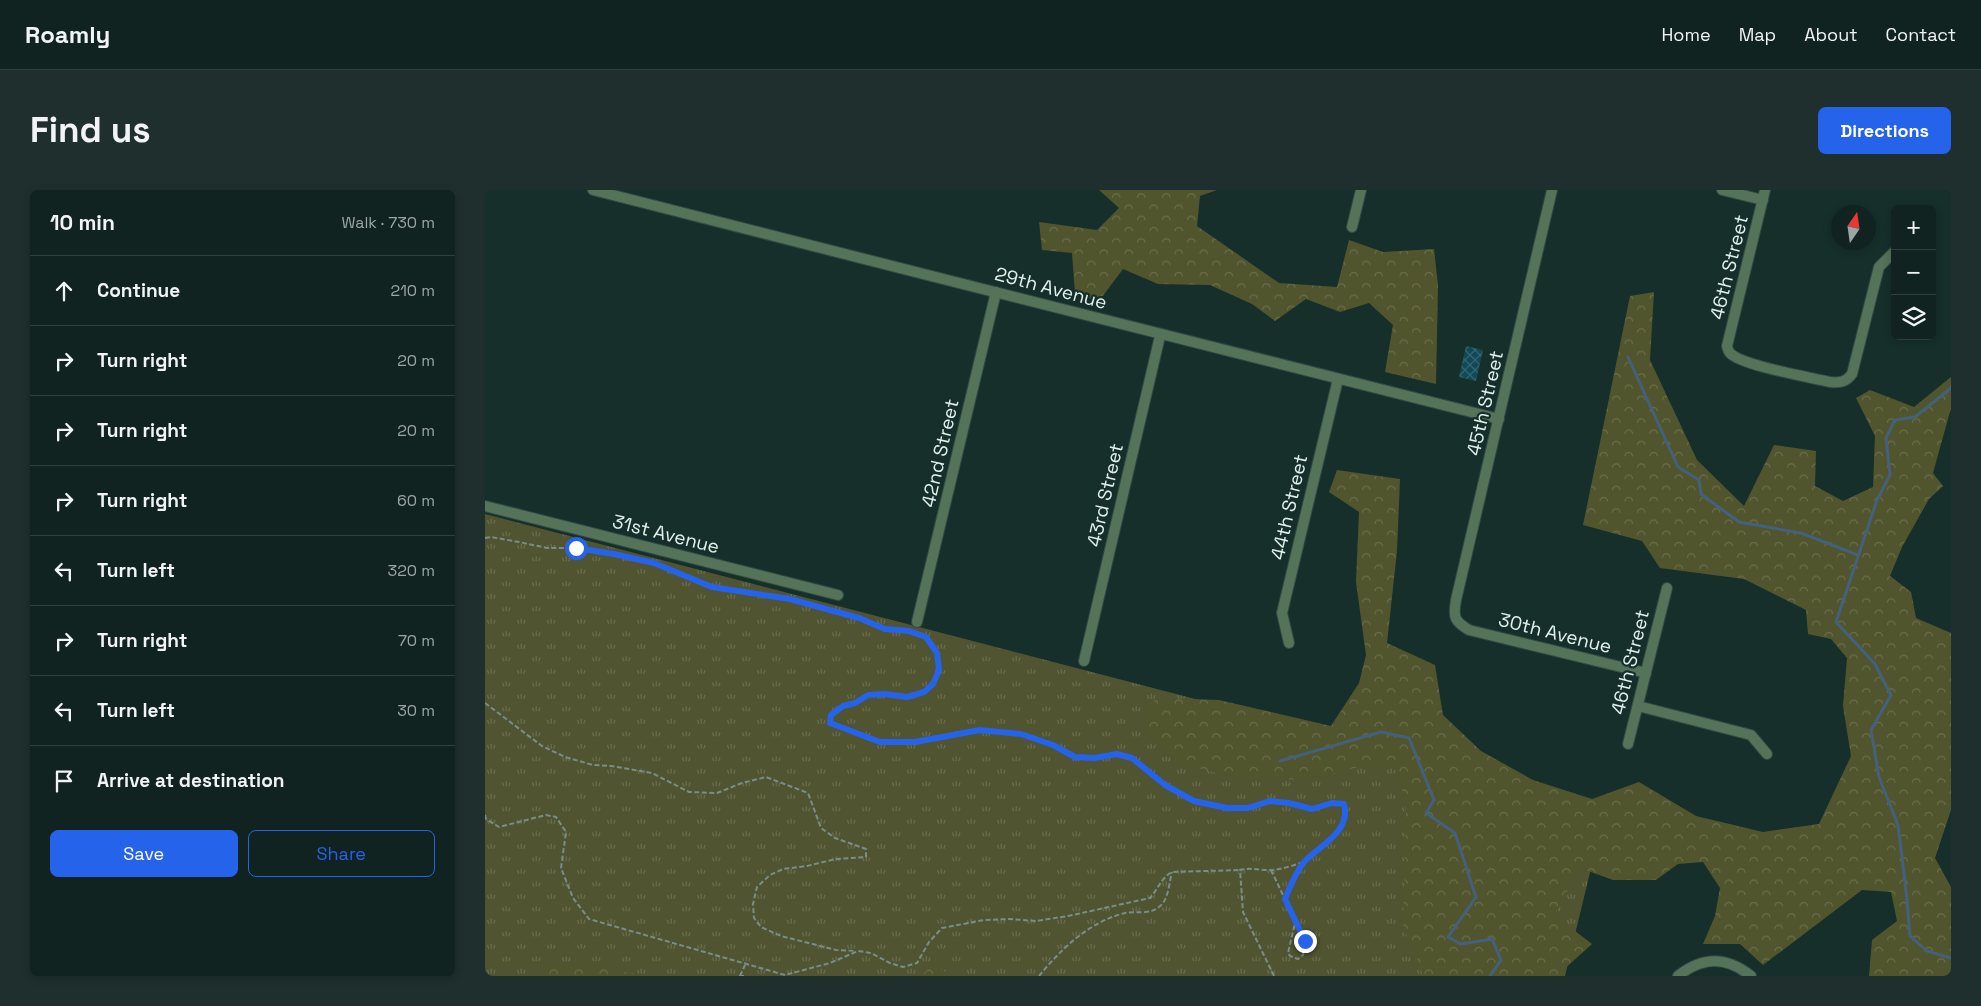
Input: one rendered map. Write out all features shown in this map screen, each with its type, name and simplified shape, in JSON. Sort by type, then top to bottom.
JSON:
[{"type":"street","name":"29th Avenue","points":[[593,190],[996,292],[1160,336],[1499,419]]},
{"type":"street","points":[[1352,227],[1361,190]]},
{"type":"street","name":"45th Street","points":[[1458,623],[1455,617],[1456,600],[1552,190]]},
{"type":"street","points":[[1722,190],[1764,195]]},
{"type":"street","name":"46th Street","points":[[1764,195],[1729,340],[1728,352],[1745,362],[1830,382],[1839,383],[1849,378],[1852,374],[1879,267],[1891,255]]},
{"type":"street","name":"42nd Street","points":[[917,622],[996,292]]},
{"type":"street","name":"43rd Street","points":[[1084,662],[1160,336]]},
{"type":"street","name":"44th Street","points":[[1289,643],[1282,613],[1338,379]]},
{"type":"street","name":"31st Avenue","points":[[485,506],[838,595]]},
{"type":"street","name":"46th Street","points":[[1628,744],[1667,588]]},
{"type":"street","name":"30th Avenue","points":[[1458,623],[1469,630],[1646,674]]},
{"type":"street","points":[[1638,706],[1751,735],[1767,754]]},
{"type":"street","points":[[1678,976],[1697,963],[1719,961],[1741,968],[1751,976]]},
{"type":"path","points":[[485,538],[491,537],[547,548],[576,548],[614,554],[654,563],[712,587],[790,599],[859,618],[885,629],[909,631],[926,637],[937,653],[939,670],[933,684],[924,692],[907,697],[885,694],[868,695],[855,703],[843,706],[831,715],[830,723],[880,742],[915,742],[980,730],[1021,734],[1053,745],[1075,757],[1094,758],[1117,754],[1132,758],[1165,785],[1194,801],[1227,808],[1248,808],[1270,801],[1289,803],[1312,809],[1332,803],[1344,804],[1346,813],[1340,829],[1328,843],[1304,862],[1285,899]]},
{"type":"path","points":[[485,703],[505,716],[542,746],[565,757],[593,765],[652,773],[689,792],[717,793],[742,783],[766,777],[808,793],[821,828],[835,838],[866,849],[866,857],[836,859],[807,866],[783,868],[770,875],[757,887],[753,904],[754,918],[761,927],[781,936],[836,950],[871,953],[889,963],[903,967],[917,963],[929,942],[942,928],[984,920],[1037,921],[1150,898],[1166,874],[1172,872],[1240,870],[1251,867],[1270,870],[1304,862]]},
{"type":"path","points":[[485,815],[487,819],[499,827],[546,815],[556,817],[566,832],[561,868],[573,898],[589,918],[785,975],[830,962],[858,951]]},
{"type":"path","points":[[1240,870],[1243,912],[1274,976]]},
{"type":"path","points":[[1270,870],[1305,941],[1303,955],[1298,959],[1290,956],[1288,953],[1295,923]]},
{"type":"path","points":[[1039,976],[1056,955],[1094,926],[1126,913],[1149,912],[1158,909],[1166,896],[1172,872]]},
{"type":"path","points":[[744,976],[740,976],[745,964]]},
{"type":"green space","points":[[1099,190],[1217,190],[1200,196],[1197,226],[1279,283],[1337,287],[1349,240],[1383,252],[1434,249],[1438,285],[1436,384],[1385,372],[1393,325],[1369,303],[1340,312],[1306,299],[1275,321],[1252,304],[1210,285],[1158,284],[1123,269],[1099,301],[1075,294],[1072,253],[1042,250],[1039,222],[1097,230],[1119,208]]},
{"type":"green space","points":[[1654,292],[1650,360],[1697,460],[1744,506],[1774,445],[1816,451],[1815,486],[1843,501],[1873,487],[1875,436],[1856,398],[1870,390],[1914,407],[1951,377],[1951,408],[1933,473],[1943,486],[1929,499],[1902,547],[1890,576],[1911,592],[1916,618],[1951,633],[1951,810],[1935,858],[1951,887],[1951,976],[1869,976],[1872,940],[1897,921],[1891,892],[1862,890],[1763,965],[1740,944],[1703,944],[1715,916],[1720,888],[1703,862],[1678,864],[1656,880],[1613,880],[1580,868],[1554,915],[1592,944],[1561,972],[1560,976],[1423,976],[1417,957],[1403,928],[1406,805],[1396,769],[1371,764],[1306,780],[1228,776],[1180,763],[1150,741],[1145,707],[1158,698],[1219,700],[1331,726],[1359,683],[1366,655],[1356,582],[1359,512],[1329,492],[1337,470],[1400,479],[1397,551],[1387,643],[1435,665],[1443,715],[1481,751],[1533,780],[1592,799],[1639,782],[1696,816],[1763,832],[1819,824],[1851,756],[1843,706],[1847,658],[1831,639],[1808,634],[1806,610],[1744,579],[1660,568],[1642,541],[1583,525],[1630,296]]},
{"type":"green space","points":[[485,514],[1606,806],[1565,976],[485,976]]},
{"type":"green space","points":[[548,964],[592,965],[646,976],[543,976]]},
{"type":"green space","points":[[933,964],[952,976],[921,976]]},
{"type":"building","points":[[1466,346],[1483,350],[1476,381],[1459,377]]},
{"type":"waterway","points":[[1628,357],[1678,467],[1699,480],[1701,494],[1739,522],[1801,533],[1858,555]]},
{"type":"waterway","points":[[1951,388],[1915,417],[1895,420],[1886,438],[1890,475],[1877,500],[1836,622],[1875,664],[1891,695],[1871,730],[1879,777],[1898,825],[1910,936],[1927,951],[1951,958]]},
{"type":"waterway","points":[[1280,761],[1381,732],[1409,738],[1434,800],[1426,813],[1455,833],[1476,897],[1448,937],[1461,944],[1492,939],[1501,960],[1490,976]]},
{"type":"route","points":[[576,548],[654,563],[712,587],[790,599],[859,618],[885,629],[909,631],[926,637],[937,653],[939,670],[933,684],[924,692],[907,697],[885,694],[868,695],[855,703],[843,706],[831,715],[830,723],[880,742],[915,742],[980,730],[1021,734],[1053,745],[1075,757],[1094,758],[1117,754],[1132,758],[1165,785],[1194,801],[1227,808],[1248,808],[1270,801],[1289,803],[1312,809],[1332,803],[1344,804],[1346,813],[1340,829],[1328,843],[1304,862],[1285,899],[1305,941]]}]
